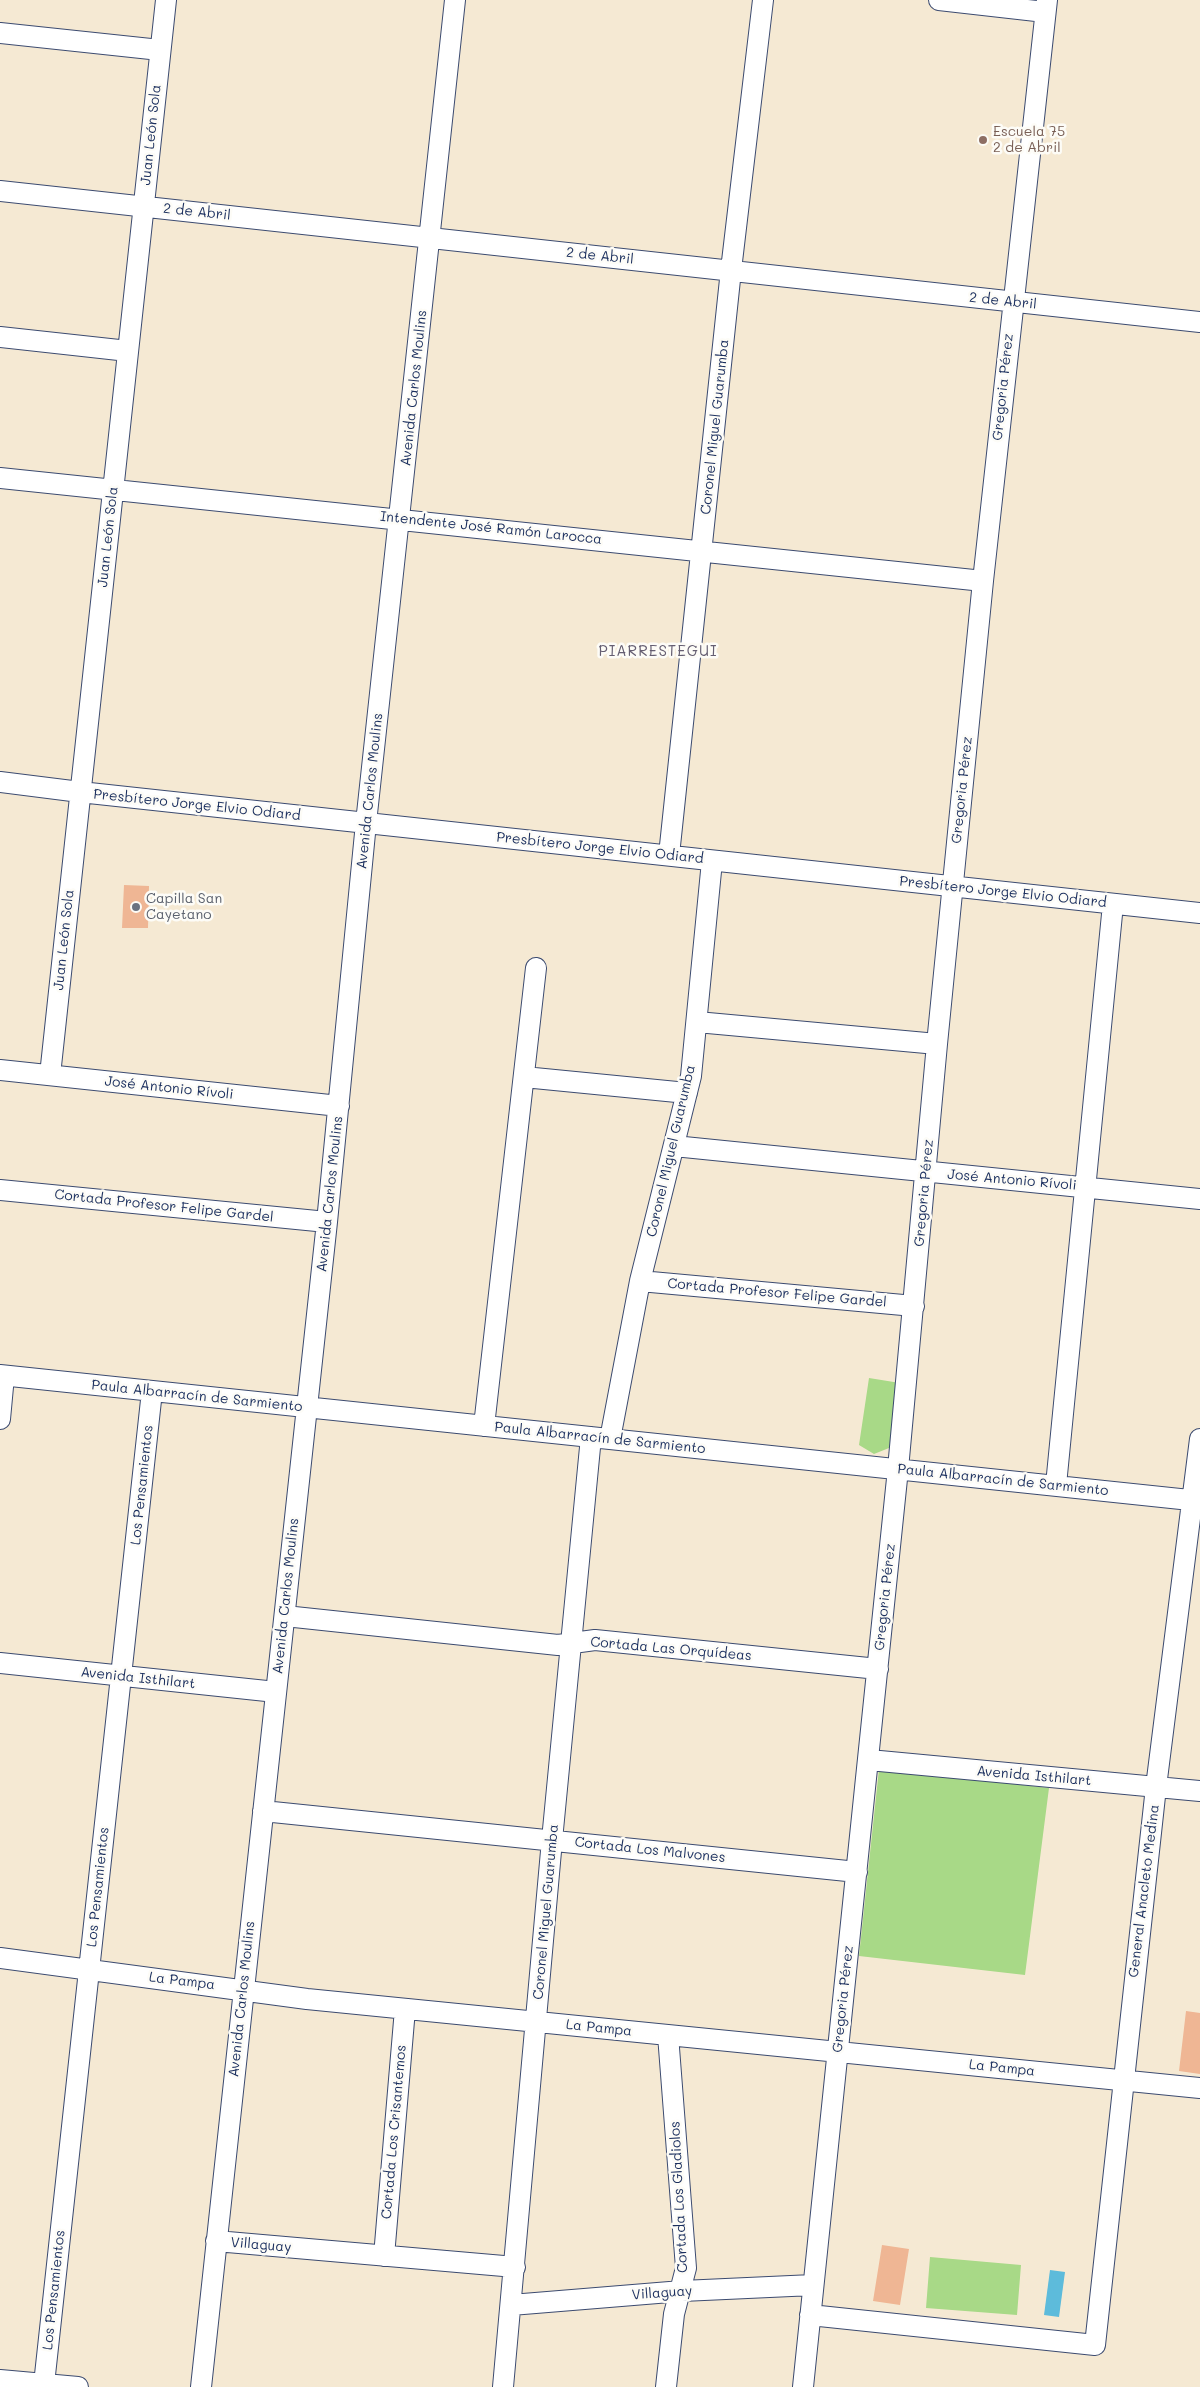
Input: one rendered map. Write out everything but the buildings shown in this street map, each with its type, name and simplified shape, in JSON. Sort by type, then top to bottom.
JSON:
[{"type":"street","name":"Juan León Sola","points":[[50,1074],[166,0]]},
{"type":"street","name":"Avenida Carlos Moulins","points":[[201,2387],[327,1222],[366,823],[455,0]]},
{"type":"street","name":"Coronel Miguel Guarumba","points":[[670,855],[731,270],[763,0]]},
{"type":"street","points":[[939,0],[1046,6]]},
{"type":"street","name":"Gregoria Pérez","points":[[803,2387],[898,1469],[982,581],[1046,6]]},
{"type":"street","points":[[0,33],[160,50]]},
{"type":"street","name":"2 de Abril","points":[[0,191],[1200,322]]},
{"type":"street","points":[[0,337],[128,351]]},
{"type":"street","name":"Intendente José Ramón Larocca","points":[[0,478],[114,488],[982,581]]},
{"type":"street","name":"Presbítero Jorge Elvio Odiard","points":[[0,782],[1200,913]]},
{"type":"street","name":"Coronel Miguel Guarumba","points":[[503,2387],[570,1644],[600,1438],[692,1076],[712,860]]},
{"type":"street","points":[[1056,1485],[1113,904]]},
{"type":"street","points":[[484,1426],[536,968]]},
{"type":"street","points":[[697,1022],[937,1044]]},
{"type":"street","name":"José Antonio Rívoli","points":[[0,1074],[50,1074],[339,1106]]},
{"type":"street","points":[[524,1077],[687,1092]]},
{"type":"street","name":"José Antonio Rívoli","points":[[674,1146],[1200,1199]]},
{"type":"street","name":"Cortada Profesor Felipe Gardel","points":[[0,1190],[327,1222]]},
{"type":"street","name":"Cortada Profesor Felipe Gardel","points":[[640,1281],[914,1306]]},
{"type":"street","points":[[0,1419],[2,1375]]},
{"type":"street","name":"Paula Albarracín de Sarmiento","points":[[2,1375],[1056,1485],[1197,1506]]},
{"type":"street","name":"Los Pensamientos","points":[[44,2384],[152,1391]]},
{"type":"street","name":"General Anacleto Medina","points":[[810,2315],[1095,2344],[1122,2080],[1156,1787],[1197,1506],[1200,1439]]},
{"type":"street","name":"Cortada Las Orquídeas","points":[[285,1616],[558,1645],[595,1640],[878,1669]]},
{"type":"street","name":"Avenida Isthilart","points":[[0,1663],[276,1692]]},
{"type":"street","name":"Avenida Isthilart","points":[[869,1760],[1200,1792]]},
{"type":"street","name":"Cortada Los Malvones","points":[[263,1811],[857,1872]]},
{"type":"street","name":"La Pampa","points":[[0,1958],[405,2009],[1200,2088]]},
{"type":"street","name":"Cortada Los Crisantemos","points":[[384,2256],[405,2009]]},
{"type":"street","name":"Cortada Los Gladiolos","points":[[666,2387],[674,2314],[682,2291],[686,2268],[668,2035]]},
{"type":"street","name":"Villaguay","points":[[216,2241],[515,2267]]},
{"type":"street","name":"Villaguay","points":[[511,2306],[682,2291],[813,2285]]},
{"type":"street","points":[[0,2380],[78,2387]]},
{"type":"green space","points":[[869,1378],[900,1383],[889,1448],[874,1454],[859,1445]]},
{"type":"green space","points":[[879,1769],[1049,1788],[1025,1975],[859,1956]]},
{"type":"green space","points":[[930,2257],[1021,2265],[1017,2315],[926,2308]]},
{"type":"water","points":[[1050,2270],[1065,2272],[1059,2317],[1044,2315]]},
{"type":"place","name":"Escuela 75 2 de Abril","points":[[983,140]]},
{"type":"place","name":"Capilla San Cayetano","points":[[136,907]]},
{"type":"district","name":"PIARRESTEGUI","points":[[658,651]]}]
